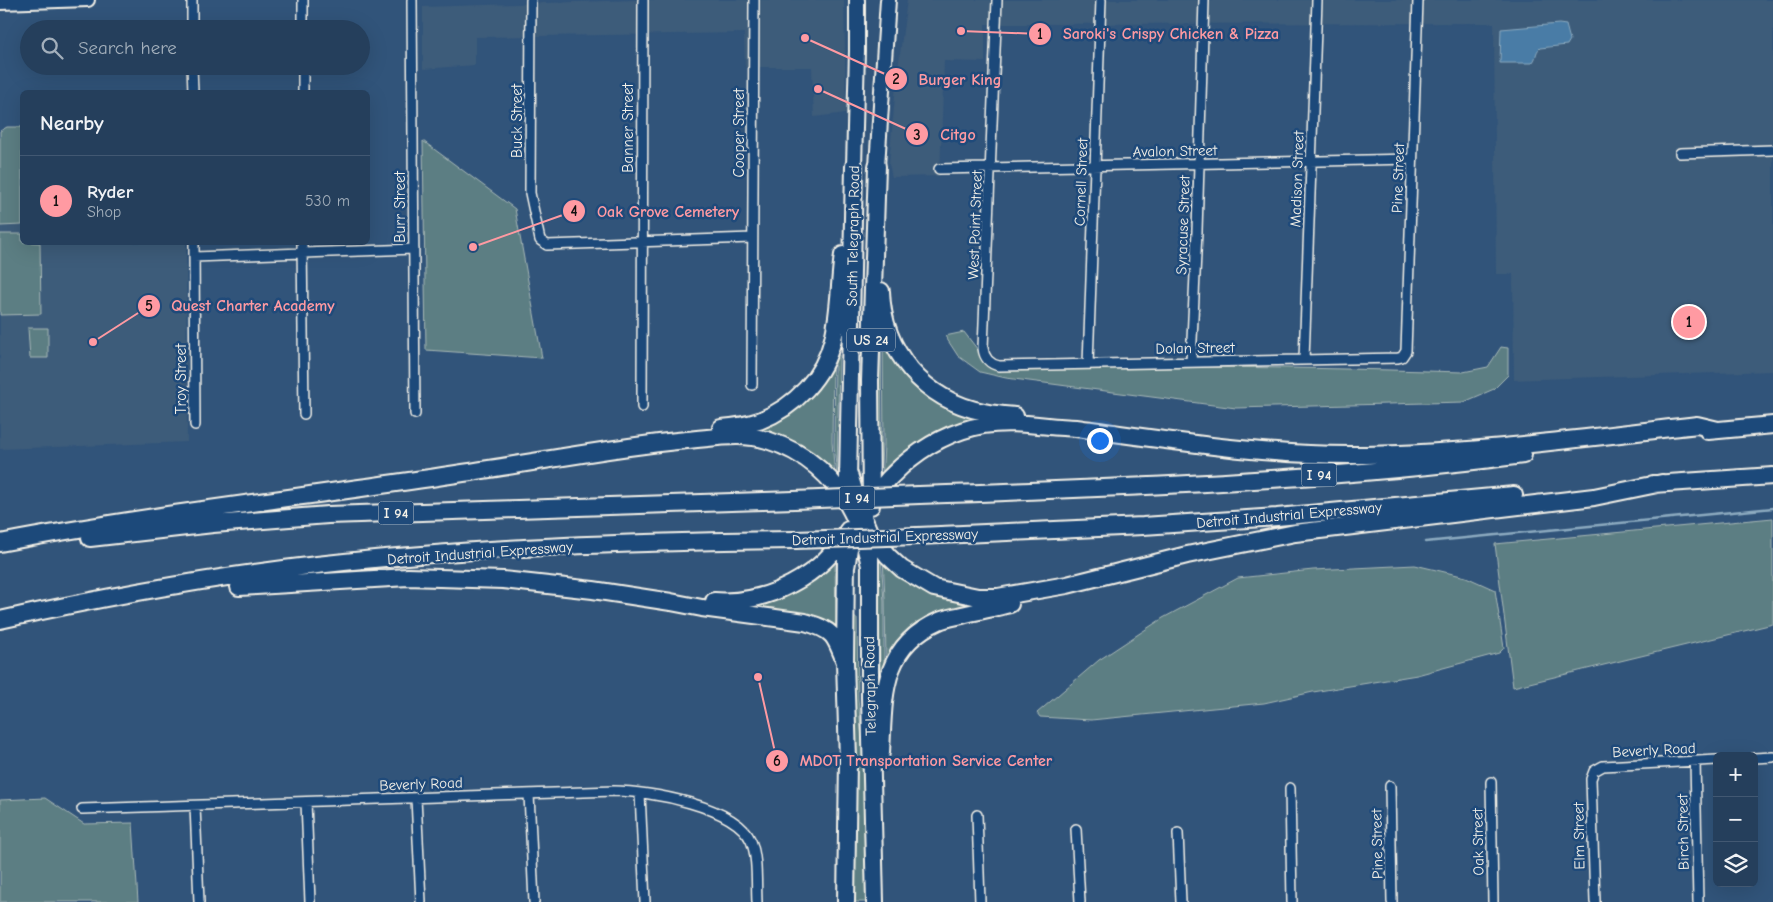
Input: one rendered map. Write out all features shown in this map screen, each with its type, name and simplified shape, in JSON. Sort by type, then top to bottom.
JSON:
[{"type":"highway","points":[[661,442],[686,435],[757,422],[778,412],[795,400],[808,387],[828,356],[834,338],[854,172]]},
{"type":"highway","name":"South Telegraph Road","points":[[854,172],[848,471],[859,517]]},
{"type":"highway","points":[[877,172],[881,300],[892,342],[905,364],[928,387],[967,407],[983,412],[1052,421],[1076,428]]},
{"type":"highway","name":"South Telegraph Road","points":[[859,517],[871,470],[870,381],[877,172]]},
{"type":"highway","points":[[672,602],[735,602],[770,594],[794,583],[821,563],[836,548],[894,474],[912,457],[933,442],[984,425],[1000,424],[1076,428],[1283,453],[1349,455],[1412,454],[1533,444],[1697,425],[1708,426],[1718,430]]},
{"type":"highway","name":"I 94","points":[[0,553],[127,533],[319,516],[919,496],[1132,487],[1282,478],[1490,459],[1773,424]]},
{"type":"highway","points":[[0,543],[122,522],[459,474],[661,442],[720,436],[744,436],[766,440],[784,447],[815,466],[836,486],[902,569],[934,588],[978,597],[998,597],[1067,585],[1187,555],[1295,533],[1594,497],[1662,483]]},
{"type":"highway","name":"Detroit Industrial Expressway","points":[[0,620],[194,583],[316,565],[428,555],[618,545],[918,536],[1142,526],[1277,517],[1662,483],[1773,476]]},
{"type":"highway","name":"Telegraph Road","points":[[859,517],[870,566],[870,697],[875,902]]},
{"type":"highway","name":"Telegraph Road","points":[[846,902],[848,760],[845,662],[846,567],[859,517]]},
{"type":"highway","points":[[78,604],[137,601],[263,584],[408,577],[502,580],[594,590],[821,626],[838,643],[845,662]]},
{"type":"highway","points":[[875,865],[886,682],[892,666],[902,650],[919,632],[940,620],[1028,599],[1067,585]]},
{"type":"main road","points":[[0,3],[88,0]]},
{"type":"main road","name":"South Telegraph Road","points":[[854,172],[857,0]]},
{"type":"main road","name":"South Telegraph Road","points":[[877,172],[888,0]]},
{"type":"street","points":[[192,0],[192,20]]},
{"type":"street","points":[[303,0],[303,20]]},
{"type":"street","name":"Burr Street","points":[[412,0],[415,414]]},
{"type":"street","name":"Buck Street","points":[[531,0],[530,193],[542,242],[547,245],[642,242]]},
{"type":"street","name":"Banner Street","points":[[642,407],[643,0]]},
{"type":"street","name":"Cooper Street","points":[[752,385],[754,0]]},
{"type":"street","name":"West Point Street","points":[[987,360],[983,348],[996,0]]},
{"type":"street","name":"Cornell Street","points":[[1088,364],[1101,0]]},
{"type":"street","name":"Syracuse Street","points":[[1191,362],[1204,0]]},
{"type":"street","name":"Madison Street","points":[[1304,360],[1317,0]]},
{"type":"street","name":"Pine Street","points":[[1403,355],[1406,351],[1418,0]]},
{"type":"street","points":[[192,75],[192,90]]},
{"type":"street","points":[[303,75],[303,90]]},
{"type":"street","points":[[1680,153],[1773,150]]},
{"type":"street","name":"Avalon Street","points":[[939,169],[1412,159]]},
{"type":"street","points":[[642,242],[752,238]]},
{"type":"street","name":"Troy Street","points":[[194,245],[195,425]]},
{"type":"street","points":[[302,245],[304,414]]},
{"type":"street","points":[[194,257],[414,248]]},
{"type":"street","name":"Dolan Street","points":[[987,360],[999,366],[1398,358],[1403,355]]},
{"type":"street","points":[[1758,758],[1773,757]]},
{"type":"street","name":"Beverly Road","points":[[1594,771],[1603,766],[1713,760]]},
{"type":"street","name":"Birch Street","points":[[1695,761],[1698,902]]},
{"type":"street","name":"Elm Street","points":[[1594,771],[1591,779],[1594,902]]},
{"type":"street","name":"Oak Street","points":[[1491,782],[1493,902]]},
{"type":"street","name":"Pine Street","points":[[1390,786],[1392,902]]},
{"type":"street","points":[[1290,788],[1292,902]]},
{"type":"street","name":"Beverly Road","points":[[82,809],[614,791],[659,795],[686,802],[729,818],[743,828],[749,837],[754,855],[757,902]]},
{"type":"street","points":[[640,793],[645,902]]},
{"type":"street","points":[[529,794],[534,902]]},
{"type":"street","points":[[416,798],[421,902]]},
{"type":"street","points":[[306,802],[310,902]]},
{"type":"street","points":[[195,806],[199,902]]},
{"type":"street","points":[[977,815],[980,902]]},
{"type":"street","points":[[1076,829],[1080,902]]},
{"type":"street","points":[[1178,833],[1181,902]]},
{"type":"shaded area","points":[[637,0],[844,0],[846,113],[814,117],[812,67],[745,67],[744,33],[475,37],[475,65],[423,69],[423,7]]},
{"type":"shaded area","points":[[907,0],[1773,0],[1773,371],[1514,380],[1513,274],[1496,274],[1494,23],[985,24],[985,62],[944,61],[940,176],[892,177],[889,164],[896,85]]},
{"type":"shaded area","points":[[1566,25],[1570,40],[1567,45],[1540,48],[1532,63],[1500,63],[1501,29]]},
{"type":"shaded area","points":[[20,220],[20,245],[186,245],[187,442],[0,449],[0,221]]},
{"type":"green space","points":[[7,127],[20,127],[20,225],[0,226],[0,131]]},
{"type":"green space","points":[[423,141],[515,209],[542,358],[426,350]]},
{"type":"green space","points":[[0,234],[20,234],[20,245],[40,245],[41,314],[0,315]]},
{"type":"green space","points":[[28,328],[48,328],[48,358],[30,358]]},
{"type":"green space","points":[[878,330],[885,333],[881,335],[882,445],[880,483]]},
{"type":"green space","points":[[964,332],[992,368],[1241,367],[1463,372],[1488,367],[1501,347],[1508,348],[1508,375],[1494,389],[1464,402],[1236,408],[1006,378],[980,372],[958,356],[945,336]]},
{"type":"green space","points":[[883,336],[892,349],[981,421],[882,481],[884,445]]},
{"type":"green space","points":[[833,354],[839,355],[837,477],[834,446],[835,358]]},
{"type":"green space","points":[[833,359],[832,442],[835,477],[753,427]]},
{"type":"green space","points":[[1773,518],[1773,624],[1513,687],[1495,544]]},
{"type":"green space","points":[[881,557],[884,602],[884,663],[888,665],[886,672],[880,671],[879,559]]},
{"type":"green space","points":[[883,557],[942,597],[970,605],[969,608],[886,662],[885,599]]},
{"type":"green space","points":[[835,561],[836,627],[828,623],[755,610],[754,605]]},
{"type":"green space","points":[[1415,565],[1466,577],[1495,590],[1504,648],[1499,653],[1417,675],[1313,692],[1264,703],[1091,720],[1040,717],[1037,713],[1099,660],[1163,618],[1238,578],[1313,570]]},
{"type":"green space","points":[[853,618],[857,618],[858,699],[866,777],[867,902],[853,902]]},
{"type":"green space","points":[[45,798],[84,824],[133,823],[138,902],[0,902],[0,800]]},
{"type":"waterway","points":[[1425,542],[1773,508]]},
{"type":"place","name":"Saroki's Crispy Chicken & Pizza","points":[[961,31]]},
{"type":"place","name":"Burger King","points":[[805,38]]},
{"type":"place","name":"Citgo","points":[[818,89]]},
{"type":"place","name":"Oak Grove Cemetery","points":[[473,247]]},
{"type":"place","name":"Ryder","points":[[1689,322]]},
{"type":"place","name":"Quest Charter Academy","points":[[93,342]]},
{"type":"place","name":"MDOT Transportation Service Center","points":[[758,677]]}]
